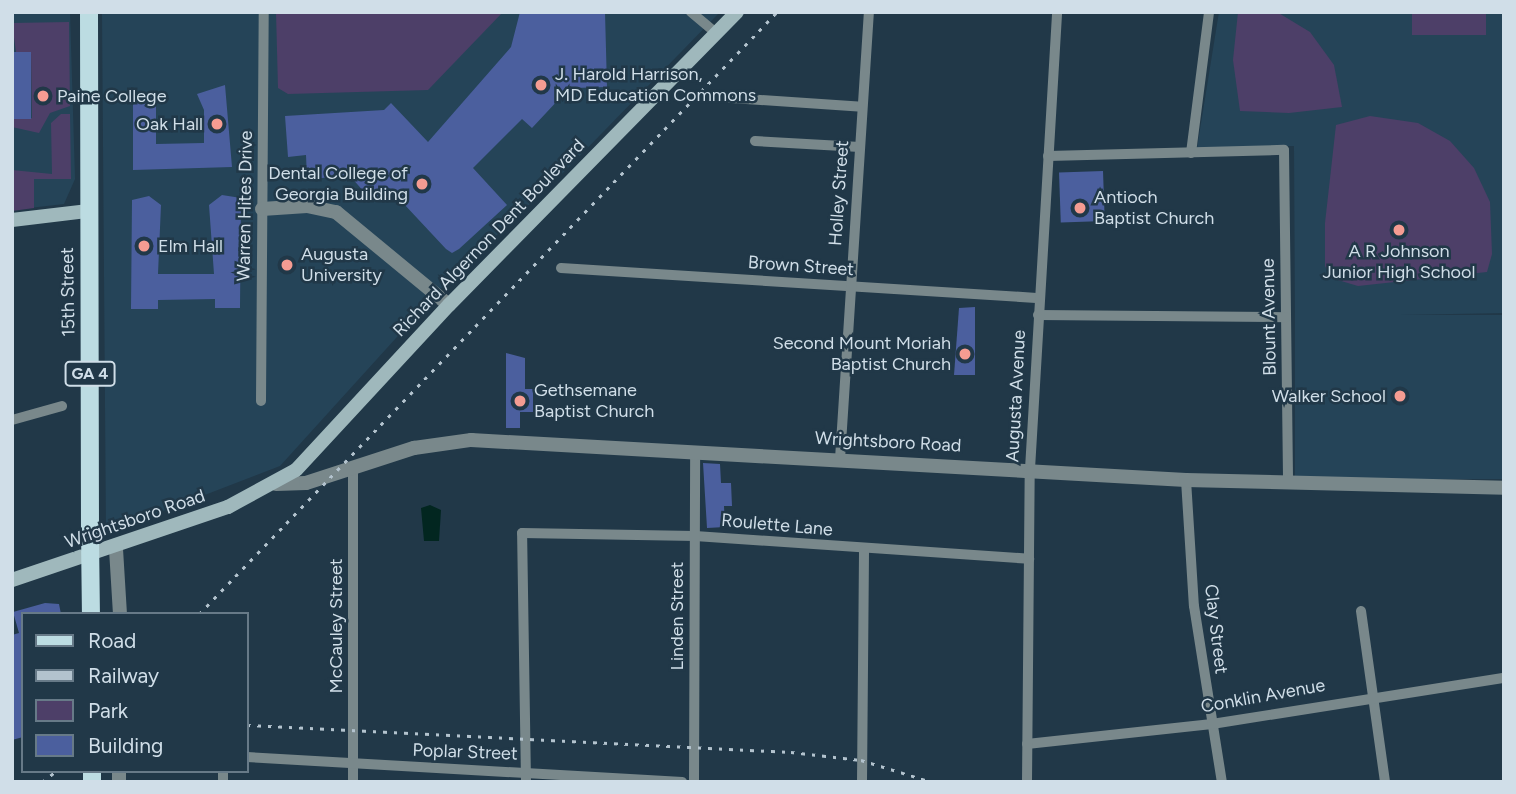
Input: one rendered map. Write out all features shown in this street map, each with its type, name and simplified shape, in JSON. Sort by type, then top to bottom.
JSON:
[{"type":"main road","name":"15th Street","points":[[89,12],[90,612]]},
{"type":"main road","name":"Richard Algernon Dent Boulevard","points":[[272,486],[296,470],[449,305],[737,12]]},
{"type":"main road","points":[[12,220],[88,212]]},
{"type":"main road","name":"Wrightsboro Road","points":[[12,580],[116,549],[272,486]]},
{"type":"street","name":"Warren Hites Drive","points":[[261,401],[264,12]]},
{"type":"street","points":[[691,12],[716,33]]},
{"type":"street","name":"Holley Street","points":[[840,459],[869,12]]},
{"type":"street","name":"Augusta Avenue","points":[[1027,782],[1030,469],[1057,12]]},
{"type":"street","points":[[1048,156],[1191,153],[1209,12]]},
{"type":"street","points":[[717,97],[862,107]]},
{"type":"street","points":[[755,141],[860,147]]},
{"type":"street","name":"Blount Avenue","points":[[1191,153],[1284,150],[1288,483]]},
{"type":"street","points":[[262,209],[307,206],[336,212],[449,305]]},
{"type":"street","name":"Brown Street","points":[[561,268],[1040,298]]},
{"type":"street","points":[[1038,316],[1286,317]]},
{"type":"street","points":[[12,420],[62,406]]},
{"type":"street","name":"Wrightsboro Road","points":[[272,486],[306,483],[414,448],[471,440],[1030,469],[1186,480],[1504,488]]},
{"type":"street","name":"Linden Street","points":[[694,782],[695,451]]},
{"type":"street","name":"McCauley Street","points":[[353,469],[354,782]]},
{"type":"street","name":"Clay Street","points":[[1186,480],[1194,606],[1222,782]]},
{"type":"street","name":"Roulette Lane","points":[[526,777],[522,533],[695,536],[864,550],[1029,559]]},
{"type":"street","points":[[116,549],[120,612]]},
{"type":"street","points":[[862,782],[864,550]]},
{"type":"street","points":[[1361,611],[1385,782]]},
{"type":"street","name":"Conklin Avenue","points":[[1027,744],[1212,724],[1373,695],[1504,678]]},
{"type":"street","name":"Poplar Street","points":[[248,757],[526,777],[682,782]]},
{"type":"shaded area","name":"Paine College","points":[[12,12],[70,12],[75,179],[64,204],[12,210]]},
{"type":"shaded area","name":"Augusta University","points":[[102,12],[720,12],[566,170],[445,284],[280,466],[106,533]]},
{"type":"shaded area","name":"A R Johnson Junior High School","points":[[1219,12],[1504,12],[1504,313],[1295,317],[1294,146],[1197,148]]},
{"type":"shaded area","name":"Walker School","points":[[1295,315],[1504,315],[1504,479],[1295,479]]},
{"type":"shaded area","points":[[430,505],[441,510],[439,541],[424,541],[421,508]]},
{"type":"green space","points":[[276,12],[503,12],[428,90],[288,94],[278,88]]},
{"type":"green space","points":[[1238,12],[1277,12],[1310,32],[1334,65],[1342,107],[1289,113],[1240,111],[1233,60]]},
{"type":"green space","points":[[1412,12],[1486,12],[1486,35],[1412,35]]},
{"type":"green space","points":[[69,22],[70,106],[50,113],[39,133],[12,127],[12,119],[32,118],[31,52],[16,52],[12,23]]},
{"type":"green space","points":[[61,114],[70,114],[71,179],[34,179],[34,208],[12,211],[12,170],[52,174],[51,123]]},
{"type":"green space","points":[[1370,116],[1418,123],[1450,141],[1474,168],[1490,202],[1492,254],[1487,272],[1358,286],[1331,278],[1325,266],[1325,223],[1336,125]]},
{"type":"building","points":[[520,12],[605,12],[607,87],[574,88],[556,95],[560,98],[532,128],[522,119],[473,168],[507,205],[459,249],[452,253],[446,249],[389,188],[373,202],[350,176],[307,179],[306,155],[288,157],[285,116],[384,110],[391,103],[428,142],[511,47]]},
{"type":"building","points":[[12,52],[31,52],[31,119],[12,119]]},
{"type":"building","name":"Oak Hall","points":[[225,85],[232,167],[133,170],[133,93],[156,98],[156,144],[204,143],[204,110],[197,94]]},
{"type":"building","name":"Antioch Baptist Church","points":[[1103,171],[1105,221],[1061,223],[1059,173]]},
{"type":"building","name":"Elm Hall","points":[[222,195],[241,198],[240,308],[215,308],[215,299],[158,300],[158,309],[131,309],[132,200],[149,196],[161,205],[158,274],[214,274],[209,205]]},
{"type":"building","name":"Second Mount Moriah Baptist Church","points":[[975,307],[975,375],[954,375],[959,308]]},
{"type":"building","name":"Gethsemane Baptist Church","points":[[506,353],[525,358],[525,389],[533,389],[533,412],[520,412],[520,428],[506,428]]},
{"type":"building","points":[[703,463],[720,464],[721,483],[731,483],[732,506],[724,506],[725,527],[707,528]]},
{"type":"building","points":[[45,603],[59,604],[61,612],[21,612],[21,738],[12,740],[12,635],[19,633],[13,612]]},
{"type":"railway","points":[[201,612],[777,12]]},
{"type":"railway","points":[[248,725],[791,752],[861,760],[932,782]]},
{"type":"railway","points":[[42,782],[53,773]]},
{"type":"place","name":"J. Harold Harrison, MD Education Commons","points":[[541,85]]},
{"type":"place","name":"Paine College","points":[[43,96]]},
{"type":"place","name":"Oak Hall","points":[[217,124]]},
{"type":"place","name":"Dental College of Georgia Building","points":[[422,184]]},
{"type":"place","name":"Antioch Baptist Church","points":[[1080,208]]},
{"type":"place","name":"A R Johnson Junior High School","points":[[1399,230]]},
{"type":"place","name":"Elm Hall","points":[[144,246]]},
{"type":"place","name":"Augusta University","points":[[287,265]]},
{"type":"place","name":"Second Mount Moriah Baptist Church","points":[[965,354]]},
{"type":"place","name":"Walker School","points":[[1400,396]]},
{"type":"place","name":"Gethsemane Baptist Church","points":[[520,401]]}]
